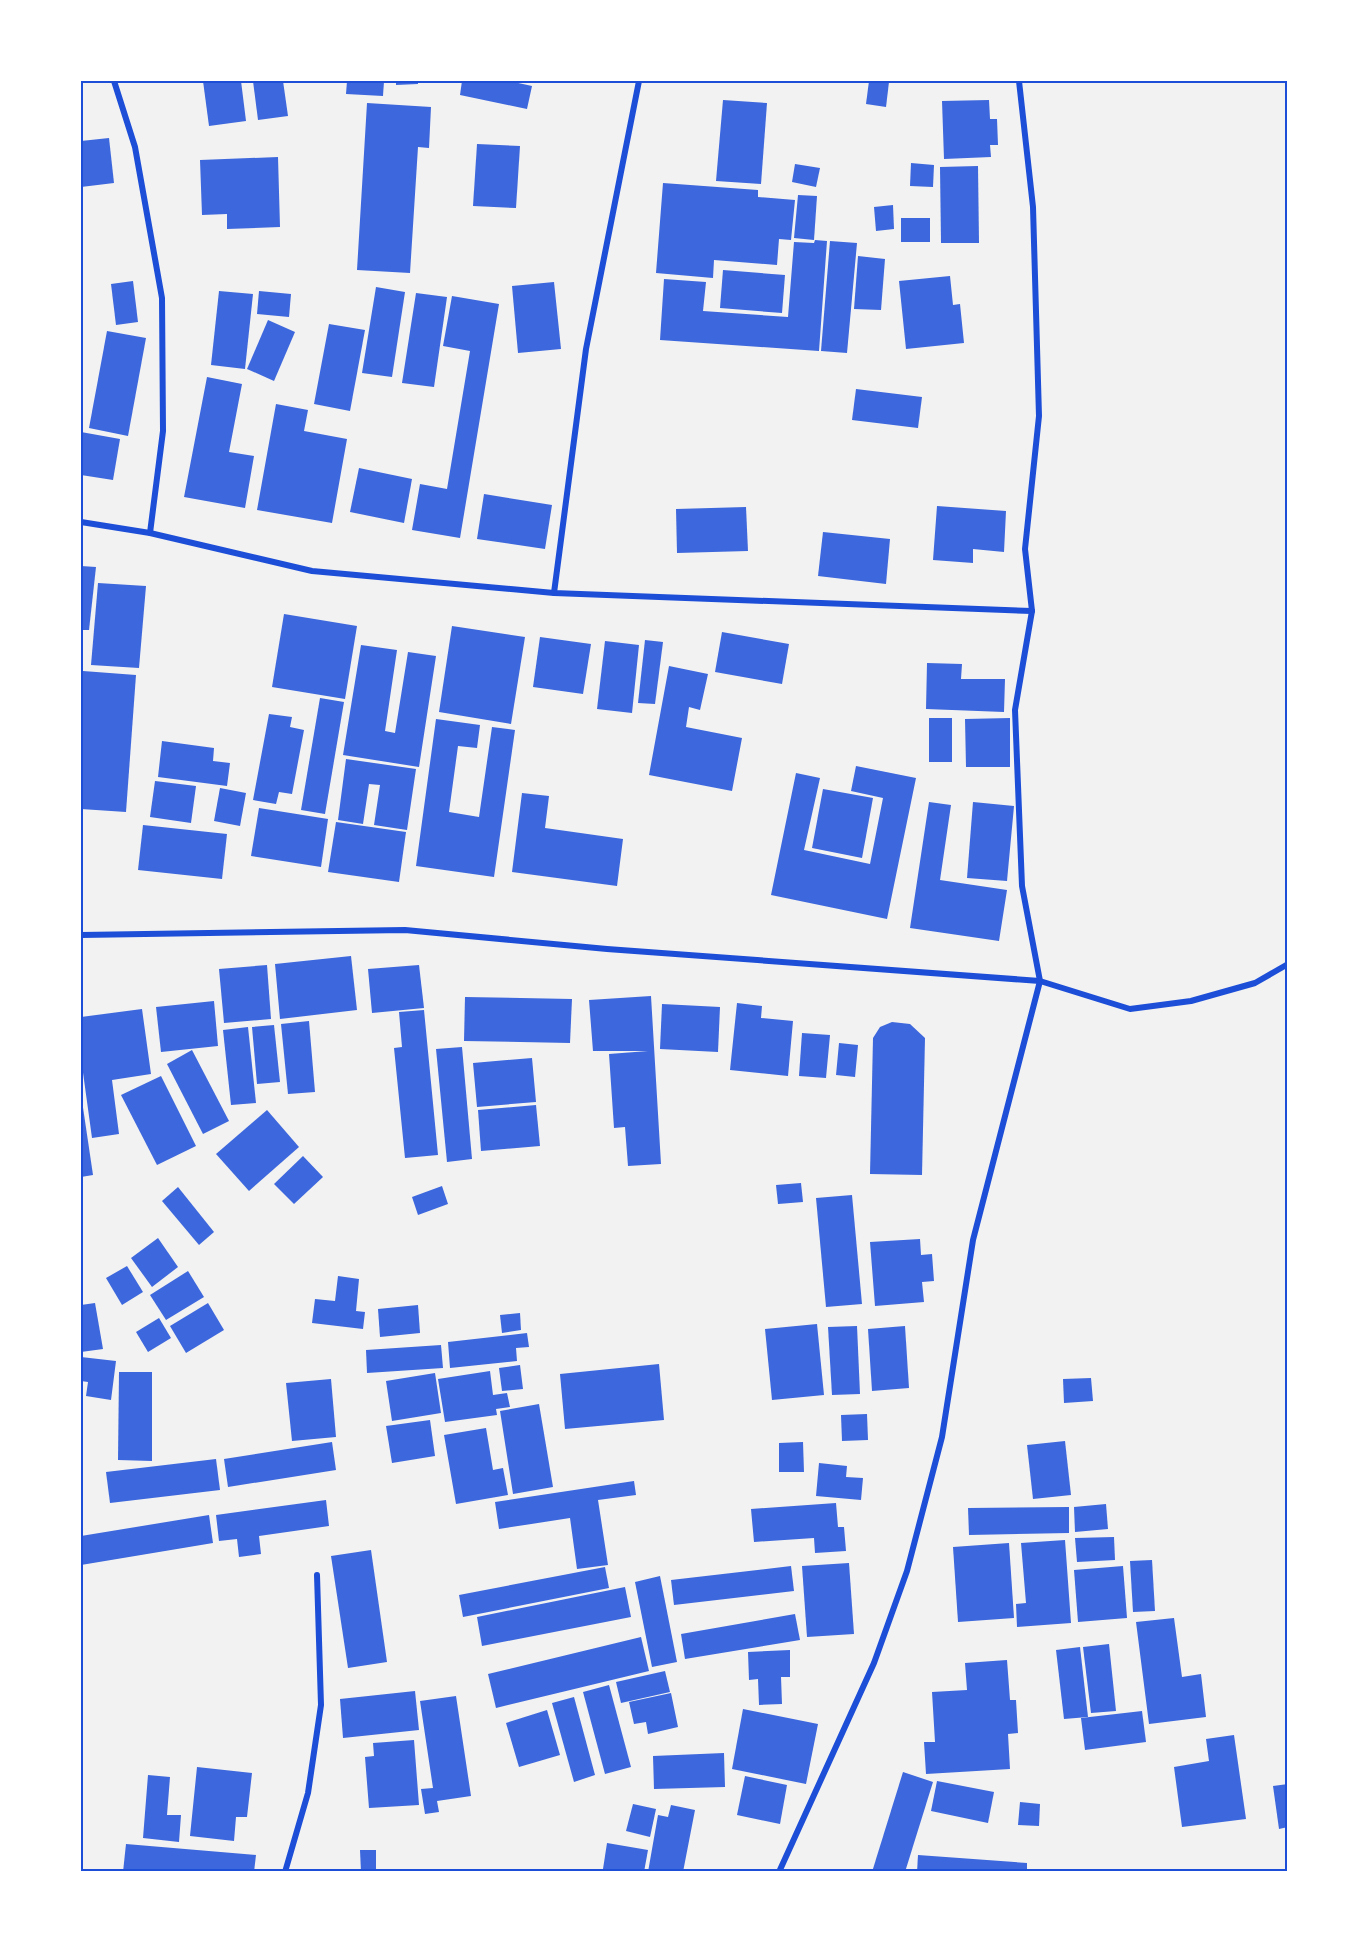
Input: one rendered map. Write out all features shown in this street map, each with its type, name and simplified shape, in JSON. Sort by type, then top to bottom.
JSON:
[{"type":"street","points":[[114,81],[135,147],[162,298],[163,431],[150,533]]},
{"type":"street","points":[[554,593],[586,349],[639,81]]},
{"type":"street","points":[[779,1872],[874,1663],[907,1571],[942,1437],[973,1240],[1040,981],[1022,886],[1015,710],[1032,611],[1025,549],[1039,416],[1033,207],[1018,81]]},
{"type":"street","points":[[81,522],[150,533],[312,571],[554,593],[1032,611]]},
{"type":"street","points":[[81,935],[405,930],[1040,981],[1130,1010],[1191,1001],[1255,983],[1288,964]]},
{"type":"street","points":[[285,1872],[308,1793],[321,1705],[317,1575]]},
{"type":"building","points":[[203,81],[241,81],[246,121],[209,126]]},
{"type":"building","points":[[253,81],[283,81],[288,116],[258,120]]},
{"type":"building","points":[[347,81],[384,81],[383,96],[346,94]]},
{"type":"building","points":[[396,81],[418,81],[418,84],[396,85]]},
{"type":"building","points":[[462,81],[509,81],[532,86],[527,109],[460,95]]},
{"type":"building","points":[[869,81],[889,82],[886,107],[866,104]]},
{"type":"building","points":[[723,100],[767,103],[761,184],[716,181]]},
{"type":"building","points":[[989,100],[990,119],[997,119],[998,145],[990,145],[991,157],[944,159],[942,101]]},
{"type":"building","points":[[367,103],[431,107],[429,148],[418,147],[410,273],[357,270]]},
{"type":"building","points":[[109,138],[114,183],[81,187],[81,141]]},
{"type":"building","points":[[477,144],[520,146],[516,208],[473,206]]},
{"type":"building","points":[[278,157],[280,227],[227,229],[227,214],[202,215],[200,160]]},
{"type":"building","points":[[911,163],[934,165],[933,187],[910,186]]},
{"type":"building","points":[[795,164],[820,168],[816,187],[792,182]]},
{"type":"building","points":[[978,166],[979,243],[941,243],[940,167]]},
{"type":"building","points":[[663,183],[758,190],[758,197],[795,200],[791,240],[779,239],[777,265],[714,260],[713,278],[656,273]]},
{"type":"building","points":[[798,195],[817,196],[814,240],[794,238]]},
{"type":"building","points":[[893,205],[894,229],[876,231],[874,207]]},
{"type":"building","points":[[901,218],[930,218],[930,242],[901,242]]},
{"type":"building","points":[[815,240],[827,241],[819,351],[660,340],[664,279],[706,282],[703,311],[788,317],[794,242],[814,243]]},
{"type":"building","points":[[830,241],[857,243],[847,353],[821,351]]},
{"type":"building","points":[[858,256],[885,259],[881,310],[854,309]]},
{"type":"building","points":[[723,270],[785,275],[782,313],[720,308]]},
{"type":"building","points":[[950,276],[953,305],[960,304],[964,343],[906,349],[899,281]]},
{"type":"building","points":[[133,281],[138,322],[116,325],[111,284]]},
{"type":"building","points":[[554,282],[561,349],[518,353],[512,286]]},
{"type":"building","points":[[376,287],[405,292],[392,377],[362,373]]},
{"type":"building","points":[[219,291],[253,294],[245,369],[211,365]]},
{"type":"building","points":[[259,291],[291,294],[289,317],[257,314]]},
{"type":"building","points":[[416,293],[447,297],[434,387],[402,383]]},
{"type":"building","points":[[452,296],[499,304],[460,538],[412,530],[420,484],[447,489],[470,351],[443,346]]},
{"type":"building","points":[[268,320],[295,332],[274,381],[247,369]]},
{"type":"building","points":[[329,324],[365,330],[350,411],[314,404]]},
{"type":"building","points":[[107,331],[146,338],[128,436],[89,428]]},
{"type":"building","points":[[207,377],[242,384],[229,452],[254,456],[245,508],[184,497]]},
{"type":"building","points":[[856,389],[922,397],[918,428],[852,420]]},
{"type":"building","points":[[276,404],[308,410],[304,431],[347,439],[332,523],[257,510]]},
{"type":"building","points":[[81,432],[120,439],[113,480],[81,475]]},
{"type":"building","points":[[359,468],[412,479],[404,523],[350,512]]},
{"type":"building","points":[[484,494],[552,505],[545,549],[477,539]]},
{"type":"building","points":[[937,506],[1006,511],[1004,552],[973,549],[973,563],[933,560]]},
{"type":"building","points":[[746,507],[748,551],[677,553],[676,509]]},
{"type":"building","points":[[823,532],[890,539],[886,584],[818,576]]},
{"type":"building","points":[[81,566],[96,567],[89,630],[81,630]]},
{"type":"building","points":[[98,583],[146,586],[139,668],[91,665]]},
{"type":"building","points":[[284,614],[357,626],[345,699],[272,687]]},
{"type":"building","points":[[452,626],[525,637],[511,724],[439,712]]},
{"type":"building","points":[[722,632],[789,644],[782,684],[715,672]]},
{"type":"building","points":[[540,637],[591,644],[583,694],[533,687]]},
{"type":"building","points":[[645,640],[663,642],[655,704],[638,703]]},
{"type":"building","points":[[605,641],[639,645],[632,713],[597,709]]},
{"type":"building","points":[[361,645],[397,650],[385,731],[395,733],[408,652],[436,656],[419,767],[343,755]]},
{"type":"building","points":[[927,663],[962,664],[961,679],[1005,679],[1004,712],[926,709]]},
{"type":"building","points":[[669,666],[708,674],[700,710],[689,707],[686,727],[742,738],[732,791],[649,775]]},
{"type":"building","points":[[83,671],[136,675],[126,812],[81,809]]},
{"type":"building","points":[[320,698],[344,702],[325,814],[301,810]]},
{"type":"building","points":[[269,714],[292,717],[290,727],[304,730],[292,794],[279,792],[276,804],[253,800]]},
{"type":"building","points":[[929,718],[952,718],[952,762],[929,762]]},
{"type":"building","points":[[1010,718],[1010,767],[966,767],[965,719]]},
{"type":"building","points":[[436,719],[480,725],[477,748],[458,746],[449,812],[479,817],[492,727],[515,730],[494,877],[416,866]]},
{"type":"building","points":[[162,741],[214,748],[213,761],[230,763],[227,786],[158,777]]},
{"type":"building","points":[[346,759],[416,769],[407,830],[374,825],[380,785],[369,784],[363,824],[338,820]]},
{"type":"building","points":[[856,766],[916,778],[887,919],[771,895],[796,773],[820,778],[804,850],[870,864],[883,798],[851,791]]},
{"type":"building","points":[[155,781],[196,786],[191,823],[150,817]]},
{"type":"building","points":[[220,788],[246,793],[240,826],[214,821]]},
{"type":"building","points":[[823,789],[873,798],[862,858],[812,848]]},
{"type":"building","points":[[522,793],[549,796],[545,828],[623,839],[617,886],[512,872]]},
{"type":"building","points":[[929,802],[951,805],[940,880],[1007,890],[999,941],[910,928]]},
{"type":"building","points":[[973,802],[1014,806],[1007,881],[967,878]]},
{"type":"building","points":[[259,808],[328,819],[321,867],[251,856]]},
{"type":"building","points":[[336,822],[406,832],[399,882],[328,872]]},
{"type":"building","points":[[143,825],[227,834],[222,879],[138,870]]},
{"type":"building","points":[[351,956],[357,1010],[280,1019],[275,964]]},
{"type":"building","points":[[267,965],[271,1019],[224,1023],[219,969]]},
{"type":"building","points":[[419,965],[424,1008],[372,1013],[368,969]]},
{"type":"building","points":[[651,996],[661,1164],[628,1166],[625,1127],[614,1128],[609,1054],[648,1051],[593,1051],[589,1000]]},
{"type":"building","points":[[465,997],[572,999],[570,1043],[464,1041]]},
{"type":"building","points":[[214,1001],[218,1046],[161,1052],[156,1007]]},
{"type":"building","points":[[737,1003],[762,1006],[761,1018],[793,1021],[788,1076],[730,1070]]},
{"type":"building","points":[[662,1004],[720,1007],[718,1052],[660,1049]]},
{"type":"building","points":[[142,1009],[151,1074],[112,1080],[119,1134],[92,1138],[81,1058],[81,1017]]},
{"type":"building","points":[[424,1010],[438,1155],[405,1158],[394,1048],[402,1047],[399,1012]]},
{"type":"building","points":[[309,1021],[315,1092],[288,1094],[281,1024]]},
{"type":"building","points":[[892,1022],[910,1024],[925,1038],[922,1175],[870,1174],[873,1038],[880,1027]]},
{"type":"building","points":[[274,1025],[280,1082],[257,1084],[252,1027]]},
{"type":"building","points":[[248,1027],[256,1103],[231,1105],[223,1030]]},
{"type":"building","points":[[802,1033],[830,1035],[826,1078],[799,1076]]},
{"type":"building","points":[[839,1043],[858,1045],[855,1077],[836,1075]]},
{"type":"building","points":[[462,1047],[472,1159],[447,1162],[436,1049]]},
{"type":"building","points":[[192,1050],[229,1121],[203,1134],[167,1064]]},
{"type":"building","points":[[532,1058],[536,1102],[477,1107],[473,1063]]},
{"type":"building","points":[[161,1076],[196,1146],[157,1165],[121,1095]]},
{"type":"building","points":[[81,1094],[93,1175],[81,1177]]},
{"type":"building","points":[[536,1105],[540,1146],[481,1151],[478,1110]]},
{"type":"building","points":[[267,1110],[299,1147],[249,1191],[216,1154]]},
{"type":"building","points":[[303,1156],[323,1177],[294,1204],[274,1184]]},
{"type":"building","points":[[801,1183],[803,1202],[778,1204],[776,1185]]},
{"type":"building","points":[[442,1186],[448,1204],[418,1215],[412,1197]]},
{"type":"building","points":[[178,1187],[214,1232],[199,1245],[162,1201]]},
{"type":"building","points":[[852,1195],[862,1304],[826,1307],[816,1198]]},
{"type":"building","points":[[158,1238],[178,1267],[152,1287],[131,1258]]},
{"type":"building","points":[[920,1239],[921,1255],[932,1254],[934,1281],[922,1282],[924,1302],[875,1306],[870,1242]]},
{"type":"building","points":[[127,1266],[143,1292],[122,1305],[106,1278]]},
{"type":"building","points":[[188,1271],[204,1297],[166,1320],[150,1295]]},
{"type":"building","points":[[338,1276],[359,1279],[356,1311],[365,1312],[363,1329],[312,1323],[315,1299],[335,1301]]},
{"type":"building","points":[[95,1303],[103,1349],[81,1352],[81,1305]]},
{"type":"building","points":[[208,1303],[224,1330],[186,1353],[170,1326]]},
{"type":"building","points":[[418,1305],[420,1333],[380,1337],[378,1309]]},
{"type":"building","points":[[520,1313],[521,1330],[502,1333],[500,1315]]},
{"type":"building","points":[[159,1318],[171,1338],[148,1352],[136,1332]]},
{"type":"building","points":[[817,1324],[824,1395],[772,1400],[765,1329]]},
{"type":"building","points":[[857,1326],[860,1394],[832,1395],[828,1327]]},
{"type":"building","points":[[905,1326],[909,1388],[872,1391],[868,1329]]},
{"type":"building","points":[[527,1333],[529,1347],[516,1348],[517,1361],[450,1368],[448,1342]]},
{"type":"building","points":[[441,1345],[443,1368],[367,1373],[366,1350]]},
{"type":"building","points":[[81,1357],[116,1361],[111,1400],[86,1396],[88,1382],[81,1381]]},
{"type":"building","points":[[659,1364],[664,1420],[565,1429],[560,1374]]},
{"type":"building","points":[[520,1365],[523,1389],[502,1391],[499,1368]]},
{"type":"building","points":[[490,1371],[493,1395],[507,1393],[510,1407],[496,1409],[497,1415],[445,1422],[438,1379]]},
{"type":"building","points":[[119,1372],[152,1372],[152,1461],[118,1460]]},
{"type":"building","points":[[435,1373],[441,1413],[392,1421],[386,1381]]},
{"type":"building","points":[[1091,1378],[1093,1401],[1064,1403],[1063,1379]]},
{"type":"building","points":[[331,1379],[336,1437],[292,1441],[286,1383]]},
{"type":"building","points":[[539,1404],[553,1487],[513,1494],[500,1411]]},
{"type":"building","points":[[867,1414],[868,1440],[842,1441],[841,1415]]},
{"type":"building","points":[[430,1420],[435,1456],[392,1463],[386,1426]]},
{"type":"building","points":[[486,1428],[493,1470],[503,1468],[508,1495],[456,1504],[444,1435]]},
{"type":"building","points":[[1065,1441],[1071,1495],[1033,1499],[1027,1445]]},
{"type":"building","points":[[332,1442],[336,1470],[228,1487],[224,1459]]},
{"type":"building","points":[[803,1442],[804,1472],[779,1472],[779,1443]]},
{"type":"building","points":[[216,1459],[220,1490],[110,1503],[106,1472]]},
{"type":"building","points":[[819,1463],[847,1466],[846,1477],[863,1478],[861,1500],[816,1496]]},
{"type":"building","points":[[634,1481],[636,1495],[598,1500],[608,1565],[577,1569],[570,1518],[499,1529],[495,1502]]},
{"type":"building","points":[[326,1500],[329,1526],[259,1536],[261,1554],[239,1557],[237,1539],[219,1541],[216,1515]]},
{"type":"building","points":[[836,1503],[838,1527],[844,1527],[846,1551],[815,1553],[814,1538],[754,1542],[751,1509]]},
{"type":"building","points":[[1106,1504],[1108,1529],[1075,1532],[1074,1507]]},
{"type":"building","points":[[1069,1507],[1069,1533],[969,1535],[968,1508]]},
{"type":"building","points":[[209,1515],[213,1543],[81,1565],[81,1536]]},
{"type":"building","points":[[1114,1537],[1115,1560],[1077,1562],[1075,1538]]},
{"type":"building","points":[[1065,1540],[1071,1623],[1017,1627],[1016,1604],[1026,1603],[1021,1543]]},
{"type":"building","points":[[1009,1543],[1014,1618],[958,1622],[953,1547]]},
{"type":"building","points":[[371,1550],[387,1662],[348,1668],[331,1556]]},
{"type":"building","points":[[1152,1560],[1155,1611],[1133,1612],[1130,1561]]},
{"type":"building","points":[[849,1563],[854,1634],[807,1637],[802,1566]]},
{"type":"building","points":[[791,1566],[794,1591],[674,1605],[671,1580]]},
{"type":"building","points":[[1123,1566],[1127,1618],[1078,1622],[1074,1570]]},
{"type":"building","points":[[605,1567],[609,1588],[463,1617],[459,1595]]},
{"type":"building","points":[[660,1576],[677,1662],[652,1667],[635,1582]]},
{"type":"building","points":[[625,1587],[631,1617],[482,1646],[477,1617]]},
{"type":"building","points":[[795,1614],[800,1640],[685,1659],[681,1634]]},
{"type":"building","points":[[1174,1618],[1182,1677],[1201,1674],[1206,1717],[1149,1724],[1136,1622]]},
{"type":"building","points":[[641,1637],[649,1671],[496,1708],[488,1674]]},
{"type":"building","points":[[1109,1644],[1116,1711],[1091,1713],[1083,1647]]},
{"type":"building","points":[[1080,1647],[1088,1717],[1064,1719],[1056,1650]]},
{"type":"building","points":[[790,1650],[790,1677],[781,1677],[782,1704],[759,1705],[758,1679],[749,1680],[748,1652]]},
{"type":"building","points":[[1007,1660],[1010,1700],[1016,1700],[1018,1733],[1008,1734],[1010,1769],[926,1774],[924,1742],[935,1742],[932,1692],[967,1690],[965,1663]]},
{"type":"building","points":[[665,1671],[670,1692],[621,1703],[616,1682]]},
{"type":"building","points":[[609,1685],[631,1767],[605,1774],[583,1692]]},
{"type":"building","points":[[415,1691],[419,1730],[343,1738],[340,1699]]},
{"type":"building","points":[[671,1693],[678,1727],[648,1734],[646,1722],[634,1724],[629,1702]]},
{"type":"building","points":[[456,1696],[471,1796],[437,1801],[439,1812],[425,1814],[421,1789],[433,1788],[420,1701]]},
{"type":"building","points":[[574,1697],[595,1775],[574,1782],[552,1703]]},
{"type":"building","points":[[743,1709],[818,1724],[806,1784],[732,1769]]},
{"type":"building","points":[[547,1710],[560,1755],[519,1767],[506,1723]]},
{"type":"building","points":[[1142,1711],[1146,1742],[1085,1750],[1081,1718]]},
{"type":"building","points":[[1234,1735],[1246,1819],[1182,1827],[1174,1767],[1209,1761],[1206,1739]]},
{"type":"building","points":[[414,1740],[419,1805],[369,1808],[365,1757],[374,1756],[373,1743]]},
{"type":"building","points":[[724,1753],[725,1787],[654,1789],[653,1756]]},
{"type":"building","points":[[197,1767],[252,1773],[247,1817],[236,1817],[234,1841],[190,1836]]},
{"type":"building","points":[[903,1772],[933,1782],[905,1872],[872,1872]]},
{"type":"building","points":[[148,1775],[170,1777],[167,1815],[181,1815],[179,1842],[143,1838]]},
{"type":"building","points":[[745,1776],[787,1785],[780,1824],[737,1815]]},
{"type":"building","points":[[937,1781],[994,1792],[988,1823],[931,1811]]},
{"type":"building","points":[[1288,1784],[1288,1827],[1279,1829],[1273,1786]]},
{"type":"building","points":[[1020,1802],[1040,1804],[1039,1826],[1018,1825]]},
{"type":"building","points":[[633,1804],[656,1809],[650,1837],[626,1831]]},
{"type":"building","points":[[671,1805],[695,1810],[683,1872],[648,1872],[658,1815],[668,1817]]},
{"type":"building","points":[[607,1843],[648,1850],[644,1872],[603,1869]]},
{"type":"building","points":[[126,1844],[256,1855],[254,1872],[123,1872]]},
{"type":"building","points":[[360,1850],[376,1850],[376,1872],[361,1872]]},
{"type":"building","points":[[918,1855],[1027,1863],[1027,1872],[917,1872]]}]
